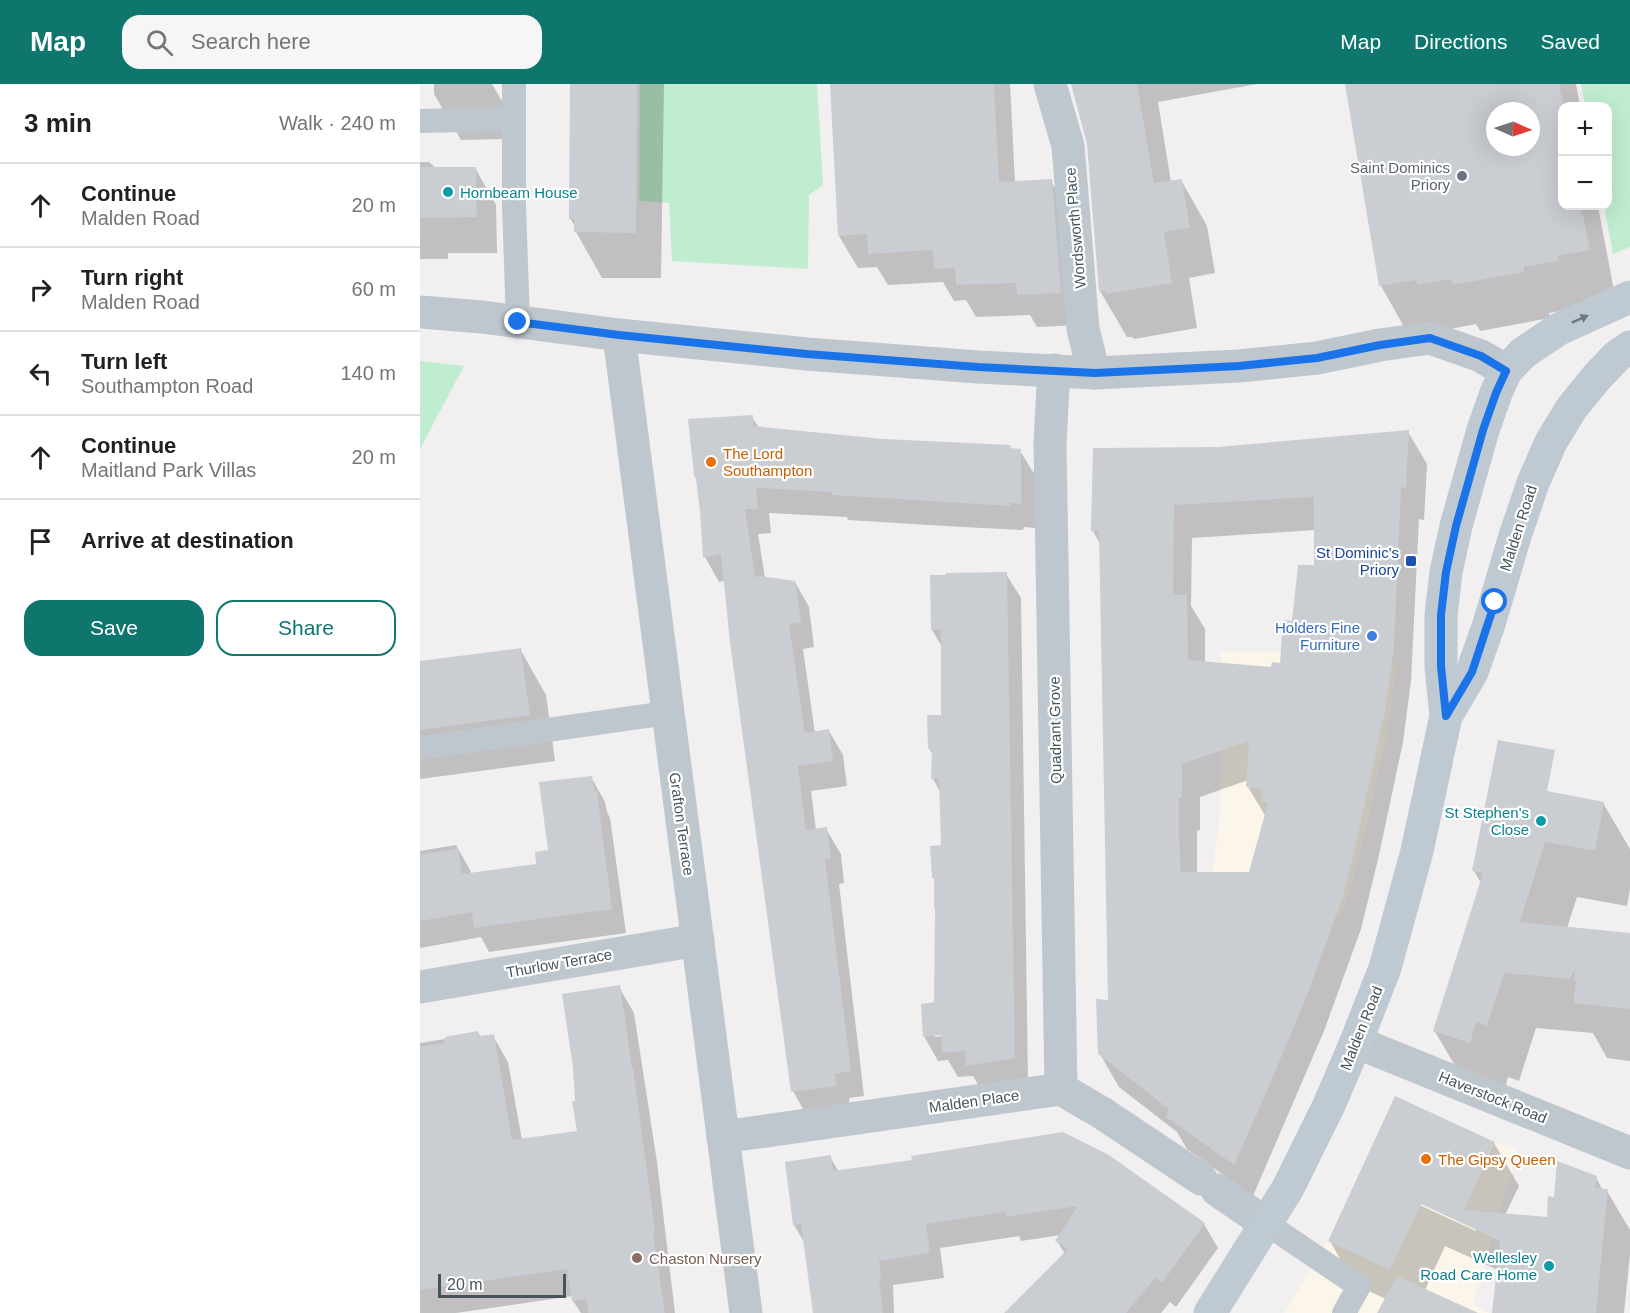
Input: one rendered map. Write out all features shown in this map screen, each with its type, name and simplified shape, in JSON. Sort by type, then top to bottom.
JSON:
[{"type":"main road","points":[[1506,371],[1523,353],[1559,329],[1630,297]]},
{"type":"main road","name":"Malden Road","points":[[1446,716],[1472,672],[1533,483],[1551,442],[1571,409],[1596,378],[1617,356],[1630,347]]},
{"type":"main road","name":"Malden Road","points":[[1210,1313],[1288,1188],[1329,1105],[1385,968],[1417,851],[1446,716],[1441,666],[1441,615],[1446,572],[1456,526],[1483,430],[1506,371]]},
{"type":"street","name":"Wordsworth Place","points":[[1050,84],[1068,146],[1083,330],[1095,373]]},
{"type":"street","points":[[420,312],[807,354],[1095,373],[1239,366],[1317,358],[1380,345],[1430,338],[1481,356],[1506,371]]},
{"type":"street","name":"Grafton Terrace","points":[[619,335],[746,1313]]},
{"type":"street","name":"Quadrant Grove","points":[[1054,370],[1050,443],[1061,1089]]},
{"type":"street","name":"Thurlow Terrace","points":[[420,987],[698,940]]},
{"type":"street","name":"Haverstock Road","points":[[1356,1042],[1630,1153]]},
{"type":"street","points":[[1061,1089],[1102,1113],[1267,1224]]},
{"type":"street","name":"Malden Place","points":[[723,1137],[1061,1089]]},
{"type":"lane","points":[[514,84],[514,206],[518,322]]},
{"type":"lane","points":[[420,121],[514,119]]},
{"type":"lane","points":[[420,748],[667,713]]},
{"type":"lane","points":[[1267,1224],[1359,1286],[1344,1313]]},
{"type":"shaded area","points":[[1221,651],[1280,652],[1397,664],[1388,727],[1370,812],[1341,917],[1212,875],[1219,825]]},
{"type":"shaded area","points":[[1395,1096],[1495,1142],[1518,1150],[1473,1305],[1490,1313],[1284,1313],[1328,1241]]},
{"type":"green space","points":[[640,84],[817,84],[823,185],[809,195],[808,269],[672,261],[669,203],[639,201]]},
{"type":"green space","points":[[1581,84],[1630,84],[1630,247],[1613,254],[1605,210],[1612,210],[1612,102],[1584,102]]},
{"type":"green space","points":[[420,361],[464,366],[420,449]]},
{"type":"building","points":[[570,84],[637,84],[636,233],[574,232],[574,219],[569,219]]},
{"type":"building","points":[[830,84],[994,84],[999,182],[1052,179],[1061,293],[1017,295],[1016,283],[956,285],[955,268],[934,269],[933,250],[868,254],[867,234],[838,236]]},
{"type":"building","points":[[1071,84],[1137,84],[1154,183],[1182,179],[1190,228],[1164,232],[1172,283],[1106,294],[1105,291],[1099,291],[1087,144]]},
{"type":"building","name":"Saint Dominics Priory","points":[[1345,84],[1559,84],[1563,102],[1558,102],[1558,210],[1582,210],[1590,250],[1558,256],[1559,261],[1524,267],[1524,272],[1452,285],[1451,279],[1417,285],[1416,280],[1379,286]]},
{"type":"building","name":"Hornbeam House","points":[[420,167],[476,167],[477,217],[420,218]]},
{"type":"building","points":[[753,415],[753,426],[883,439],[1011,445],[1010,448],[1021,449],[1021,504],[1010,503],[1010,506],[756,488],[758,509],[745,509],[755,577],[795,581],[801,623],[789,624],[805,733],[829,729],[833,761],[798,766],[806,830],[827,827],[831,859],[825,859],[851,1071],[835,1074],[837,1086],[791,1092],[730,642],[721,554],[703,558],[700,511],[688,419]]},
{"type":"building","points":[[1409,430],[1406,488],[1401,487],[1394,648],[1385,710],[1343,897],[1306,998],[1234,1165],[1166,1117],[1169,1109],[1098,1054],[1096,999],[1108,1000],[1099,531],[1091,531],[1093,448],[1218,447]],"holes":[[[1314,497],[1314,565],[1298,565],[1292,621],[1283,620],[1280,663],[1272,662],[1271,667],[1188,660],[1187,595],[1173,595],[1174,505]],[[1249,741],[1246,787],[1263,789],[1261,801],[1268,803],[1249,872],[1181,872],[1179,798],[1182,798],[1182,764]]]},
{"type":"building","points":[[1007,572],[1015,1058],[966,1066],[965,1051],[942,1053],[941,1035],[923,1037],[921,1004],[934,1002],[935,908],[930,846],[941,845],[939,779],[931,779],[932,749],[928,749],[927,715],[941,715],[941,630],[931,630],[930,575]]},
{"type":"building","points":[[521,648],[530,715],[420,730],[420,661]]},
{"type":"building","points":[[1498,740],[1555,750],[1547,791],[1604,802],[1595,851],[1545,842],[1520,922],[1630,933],[1630,1009],[1573,1003],[1575,969],[1570,979],[1504,973],[1487,1026],[1476,1022],[1470,1043],[1433,1031],[1483,873],[1472,871]]},
{"type":"building","points":[[592,776],[594,790],[597,792],[612,909],[474,928],[472,912],[420,921],[420,855],[458,848],[462,874],[536,864],[535,852],[548,850],[539,782]]},
{"type":"building","points":[[620,985],[665,1313],[588,1313],[587,1299],[572,1301],[567,1269],[420,1290],[420,1047],[444,1043],[445,1037],[477,1031],[481,1036],[494,1034],[512,1140],[577,1131],[572,1101],[575,1101],[573,1067],[562,994]]},
{"type":"building","points":[[1395,1096],[1495,1142],[1464,1210],[1547,1217],[1548,1196],[1554,1197],[1557,1161],[1597,1176],[1595,1188],[1608,1189],[1596,1313],[1492,1313],[1500,1241],[1421,1204],[1390,1270],[1328,1241]]},
{"type":"building","points":[[1063,1132],[1109,1155],[1205,1223],[1162,1283],[1155,1278],[1126,1313],[1004,1313],[1068,1249],[1055,1241],[1078,1206],[1006,1217],[1005,1212],[926,1224],[930,1253],[879,1261],[883,1313],[813,1313],[801,1224],[793,1225],[785,1162],[831,1155],[833,1171],[912,1160],[911,1156]]},
{"type":"building","points":[[1397,1276],[1478,1313],[1377,1313]]},
{"type":"place","name":"Saint Dominics Priory","points":[[1462,176]]},
{"type":"place","name":"Hornbeam House","points":[[448,192]]},
{"type":"place","name":"The Lord Southampton","points":[[711,462]]},
{"type":"place","name":"St Dominic's Priory","points":[[1411,561]]},
{"type":"place","name":"Holders Fine Furniture","points":[[1372,636]]},
{"type":"place","name":"St Stephen's Close","points":[[1541,821]]},
{"type":"place","name":"The Gipsy Queen","points":[[1426,1159]]},
{"type":"place","name":"Chaston Nursery","points":[[637,1258]]},
{"type":"place","name":"Wellesley Road Care Home","points":[[1549,1266]]},
{"type":"route","points":[[518,322],[619,335],[807,354],[1095,373],[1239,366],[1317,358],[1380,345],[1430,338],[1481,356],[1506,371],[1483,430],[1456,526],[1446,572],[1441,615],[1441,666],[1446,716],[1472,672],[1495,602]]}]
